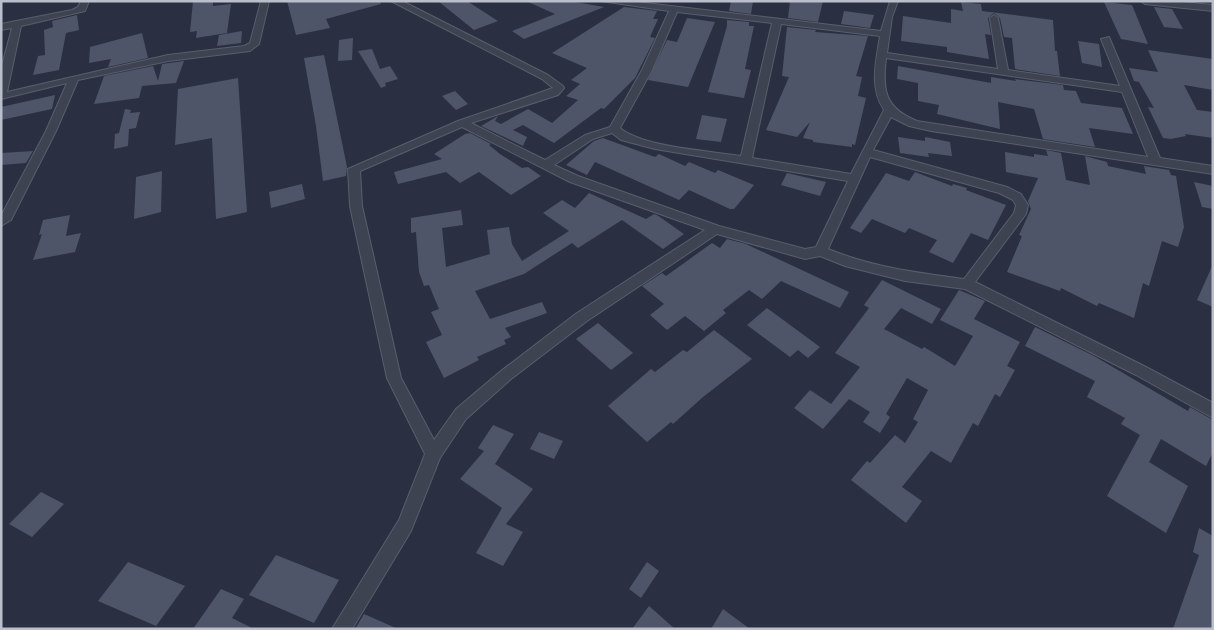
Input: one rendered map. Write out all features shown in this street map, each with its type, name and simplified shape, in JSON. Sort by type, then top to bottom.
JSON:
[{"type":"street","points":[[1,27],[80,11],[85,1]]},
{"type":"street","points":[[17,24],[1,96],[130,65],[252,48],[265,1]]},
{"type":"street","points":[[395,1],[540,74],[560,88],[554,93],[462,123],[354,169],[356,206],[394,378],[433,454]]},
{"type":"street","points":[[605,1],[673,11],[885,34]]},
{"type":"street","points":[[894,1],[889,10],[885,34],[880,91],[889,111],[898,118],[924,126],[1213,170]]},
{"type":"street","points":[[1146,1],[1213,8]]},
{"type":"street","points":[[546,166],[589,137],[614,129],[647,70],[673,11]]},
{"type":"street","points":[[994,18],[1004,73]]},
{"type":"street","points":[[744,162],[777,22]]},
{"type":"street","points":[[1106,39],[1155,161]]},
{"type":"street","points":[[882,55],[1126,90]]},
{"type":"street","points":[[1,222],[5,220],[51,131],[74,78]]},
{"type":"street","points":[[821,251],[867,152],[889,111]]},
{"type":"street","points":[[462,123],[574,180],[715,229],[805,254],[821,251],[845,261],[905,276],[967,284],[1141,371],[1213,411]]},
{"type":"street","points":[[614,129],[625,138],[656,146],[744,162],[855,178]]},
{"type":"street","points":[[867,152],[984,184],[1017,197],[1022,205],[1020,214],[967,284]]},
{"type":"street","points":[[341,629],[405,525],[433,454],[461,414],[506,375],[582,317],[715,229]]},
{"type":"building","points":[[193,1],[213,1],[213,6],[231,4],[227,33],[196,38],[197,31],[190,32]]},
{"type":"building","points":[[287,1],[380,1],[381,4],[326,19],[330,28],[296,35]]},
{"type":"building","points":[[438,1],[467,1],[498,21],[474,30]]},
{"type":"building","points":[[526,1],[570,1],[604,7],[524,39],[512,31],[555,14]]},
{"type":"building","points":[[731,1],[753,1],[751,14],[729,11]]},
{"type":"building","points":[[790,1],[823,1],[818,22],[788,18]]},
{"type":"building","points":[[961,2],[981,4],[982,11],[1053,20],[1055,51],[1057,51],[1060,76],[1015,69],[1012,38],[1004,37],[1000,18],[994,13],[988,18],[991,35],[985,34],[989,59],[947,52],[947,47],[901,41],[903,16],[951,23],[951,9],[963,11]]},
{"type":"building","points":[[1104,2],[1132,5],[1148,44],[1121,39]]},
{"type":"building","points":[[624,7],[657,11],[653,19],[658,19],[650,37],[655,38],[635,78],[604,109],[601,108],[554,143],[523,125],[513,130],[527,137],[523,146],[481,126],[498,116],[495,121],[501,124],[528,109],[552,123],[578,100],[566,96],[580,84],[571,80],[587,68],[552,53]]},
{"type":"building","points":[[1154,7],[1172,9],[1183,29],[1164,27]]},
{"type":"building","points":[[844,11],[874,15],[870,28],[841,24]]},
{"type":"building","points":[[77,15],[79,30],[66,33],[59,70],[33,75],[38,56],[45,55],[44,30],[53,27],[52,21]]},
{"type":"building","points":[[687,18],[715,22],[688,87],[648,80],[667,40],[677,42]]},
{"type":"building","points":[[727,20],[749,22],[749,26],[754,26],[745,69],[751,70],[744,98],[708,92],[727,26]]},
{"type":"building","points":[[787,27],[816,30],[815,32],[868,36],[856,76],[862,77],[858,96],[866,98],[855,145],[852,144],[852,147],[813,142],[813,140],[803,138],[810,122],[797,137],[766,130],[789,77],[782,76]]},
{"type":"building","points":[[242,31],[241,43],[217,46],[219,35]]},
{"type":"building","points":[[142,33],[148,58],[108,67],[111,59],[89,63],[90,47]]},
{"type":"building","points":[[353,38],[352,60],[338,61],[339,40]]},
{"type":"building","points":[[1078,41],[1099,44],[1102,67],[1082,63]]},
{"type":"building","points":[[372,49],[380,69],[390,66],[398,79],[385,83],[386,86],[381,88],[358,51]]},
{"type":"building","points":[[1148,50],[1213,59],[1213,90],[1184,85],[1197,110],[1213,112],[1213,138],[1185,134],[1186,136],[1171,139],[1163,138],[1148,107],[1154,108],[1139,82],[1134,81],[1129,68],[1158,72]]},
{"type":"building","points":[[324,55],[347,167],[346,176],[323,181],[304,58]]},
{"type":"building","points":[[184,61],[176,83],[142,86],[139,98],[94,104],[104,76],[153,66],[158,81],[162,64]]},
{"type":"building","points":[[898,66],[991,83],[991,77],[1063,85],[1064,90],[1076,91],[1081,103],[1122,108],[1133,134],[1089,128],[1095,147],[1043,139],[1034,109],[998,102],[1000,129],[937,114],[939,105],[918,101],[918,83],[897,79]]},
{"type":"building","points":[[238,78],[247,212],[216,219],[212,138],[175,145],[178,89]]},
{"type":"building","points":[[455,91],[468,104],[456,110],[442,96]]},
{"type":"building","points":[[55,95],[52,109],[1,120],[1,107]]},
{"type":"building","points":[[125,109],[131,110],[130,113],[140,112],[136,128],[129,129],[128,146],[114,149],[115,134],[119,133]]},
{"type":"building","points":[[702,115],[727,119],[721,142],[696,139]]},
{"type":"building","points":[[470,133],[491,144],[489,145],[500,154],[522,168],[528,167],[541,176],[511,195],[479,172],[460,183],[446,172],[398,184],[394,172],[442,159],[434,154],[465,134]]},
{"type":"building","points":[[898,137],[925,141],[925,137],[950,142],[952,156],[928,153],[929,157],[900,153]]},
{"type":"building","points":[[603,138],[655,157],[659,154],[685,166],[689,162],[715,173],[718,170],[754,185],[734,209],[730,209],[689,190],[679,200],[595,162],[587,175],[566,165],[594,141]]},
{"type":"building","points":[[1046,150],[1061,153],[1066,180],[1090,185],[1085,156],[1107,162],[1108,166],[1146,174],[1144,166],[1169,170],[1171,175],[1176,176],[1184,227],[1178,247],[1162,241],[1149,286],[1143,283],[1134,318],[1099,303],[1097,306],[1061,288],[1060,291],[1007,272],[1022,236],[1019,235],[1031,209],[1028,201],[1038,178],[1006,172],[1005,152],[1034,157],[1034,154],[1048,156]]},
{"type":"building","points":[[33,151],[26,163],[1,165],[1,153]]},
{"type":"building","points":[[162,171],[161,212],[134,219],[136,177]]},
{"type":"building","points":[[915,172],[952,186],[953,184],[967,188],[966,190],[1006,205],[988,240],[971,233],[953,263],[929,252],[937,240],[909,228],[905,233],[872,219],[861,233],[850,228],[886,173],[909,181]]},
{"type":"building","points":[[787,173],[826,182],[820,196],[781,185]]},
{"type":"building","points":[[1194,182],[1213,186],[1213,209],[1202,207]]},
{"type":"building","points":[[302,184],[305,199],[271,208],[269,192]]},
{"type":"building","points":[[589,193],[646,219],[654,214],[657,215],[684,234],[663,249],[622,220],[578,248],[572,243],[524,274],[475,291],[490,319],[542,302],[547,313],[505,328],[511,337],[504,340],[506,344],[477,357],[479,360],[444,378],[426,342],[442,335],[431,312],[439,309],[429,285],[424,286],[419,272],[416,232],[411,233],[411,218],[461,210],[463,225],[442,228],[446,267],[490,254],[487,230],[509,227],[512,244],[522,261],[569,231],[543,213],[562,200],[575,208]]},
{"type":"building","points":[[70,215],[66,236],[81,233],[75,252],[33,260],[42,234],[39,235],[43,220]]},
{"type":"building","points":[[727,239],[746,244],[849,292],[840,308],[781,281],[762,299],[749,290],[723,310],[726,313],[704,331],[685,316],[667,330],[650,315],[664,304],[642,286],[662,273],[666,276],[712,243],[720,248]]},
{"type":"building","points":[[1213,264],[1213,307],[1197,300]]},
{"type":"building","points":[[882,280],[941,309],[932,324],[901,308],[884,329],[922,349],[924,347],[955,366],[973,336],[940,320],[959,290],[985,301],[974,319],[1020,342],[1007,366],[1015,370],[1000,397],[995,394],[978,426],[973,423],[951,463],[931,451],[902,487],[922,501],[906,523],[851,480],[867,461],[870,463],[895,435],[905,443],[918,422],[913,419],[928,390],[907,378],[886,414],[890,417],[880,433],[863,422],[870,412],[849,399],[823,429],[794,408],[810,390],[831,404],[860,367],[835,353],[869,308],[864,305]]},
{"type":"building","points":[[767,308],[820,347],[808,358],[798,350],[790,357],[747,325]]},
{"type":"building","points":[[598,323],[633,353],[611,370],[576,339]]},
{"type":"building","points":[[1035,327],[1094,356],[1188,411],[1190,407],[1213,420],[1213,452],[1206,466],[1161,439],[1149,462],[1188,486],[1166,533],[1107,496],[1140,435],[1121,424],[1125,418],[1087,397],[1095,381],[1025,346]]},
{"type":"building","points":[[714,330],[752,359],[703,397],[673,424],[671,422],[647,442],[608,406],[651,369],[655,372],[683,350],[687,352]]},
{"type":"building","points":[[493,425],[514,434],[495,464],[533,489],[506,524],[523,532],[503,566],[476,553],[502,508],[460,479],[484,451],[478,448]]},
{"type":"building","points":[[539,432],[563,441],[554,459],[530,449]]},
{"type":"building","points":[[41,492],[64,504],[32,537],[9,524]]},
{"type":"building","points":[[1199,528],[1213,536],[1213,629],[1173,629],[1199,555],[1193,552]]},
{"type":"building","points":[[276,555],[339,580],[314,623],[249,595]]},
{"type":"building","points":[[128,562],[185,586],[156,626],[98,601]]},
{"type":"building","points":[[647,562],[659,571],[641,598],[629,589]]},
{"type":"building","points":[[221,589],[244,599],[232,618],[254,629],[193,629]]},
{"type":"building","points":[[649,606],[675,629],[632,629]]},
{"type":"building","points":[[723,609],[750,629],[711,629]]},
{"type":"building","points":[[364,614],[398,629],[355,629]]}]
